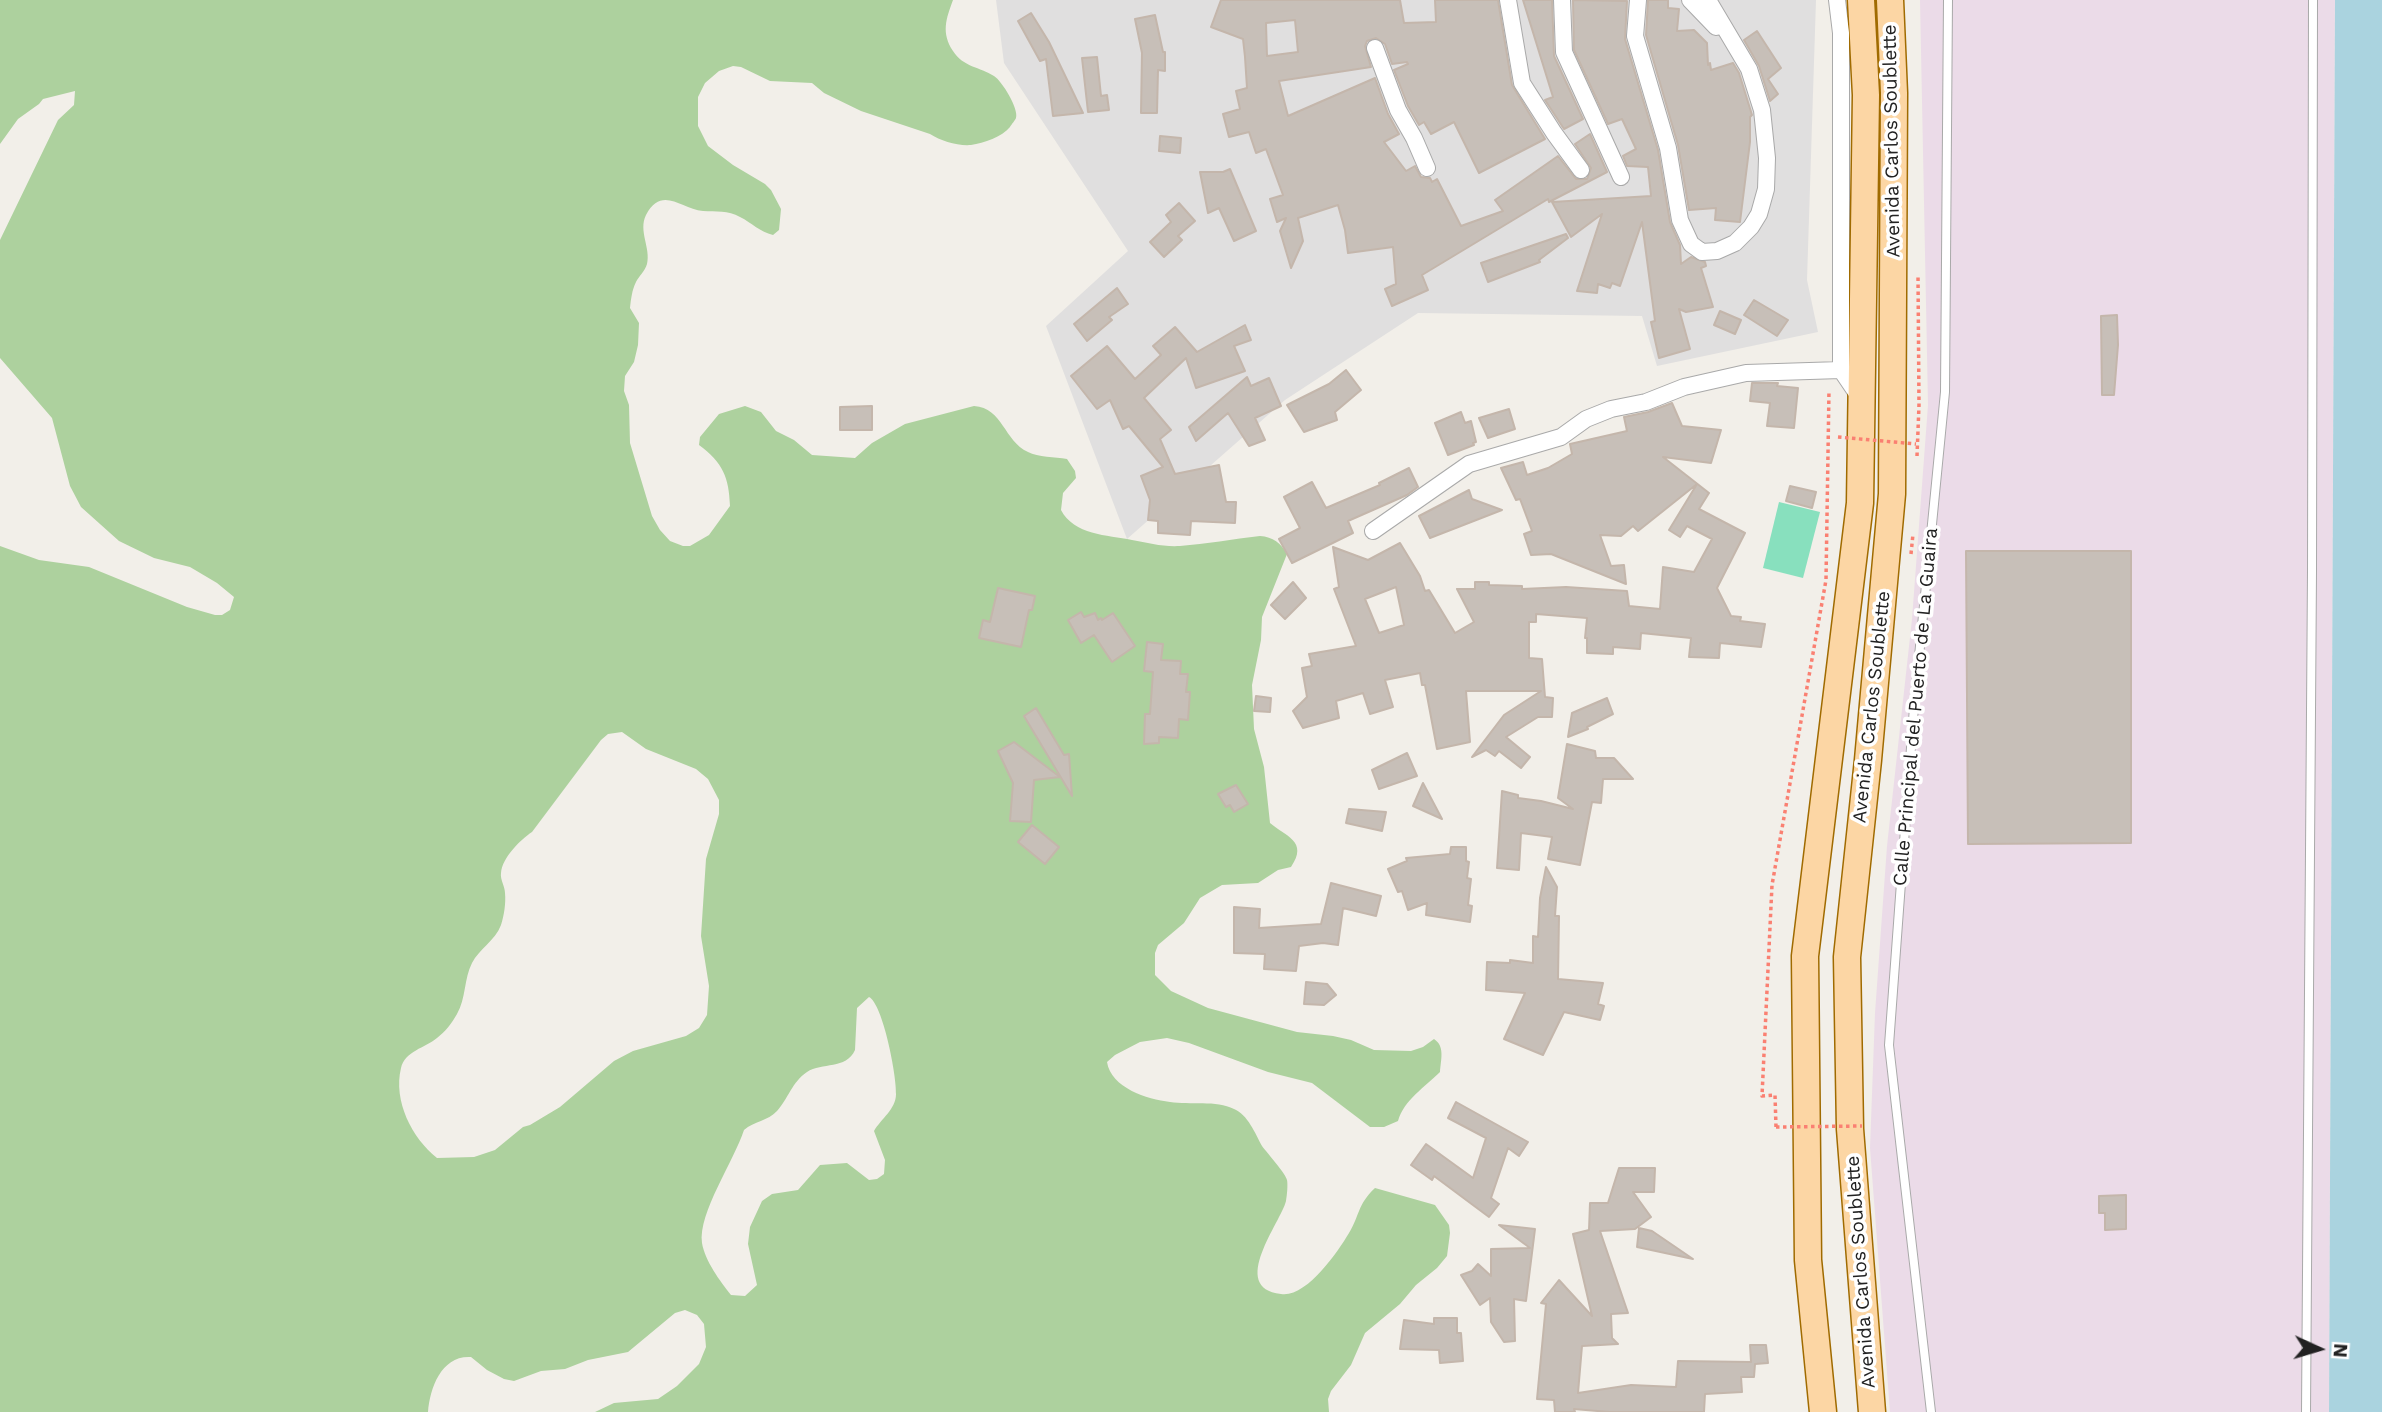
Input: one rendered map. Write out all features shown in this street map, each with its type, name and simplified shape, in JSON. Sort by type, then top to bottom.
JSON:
[{"type":"main road","name":"Avenida Carlos Soublette","points":[[1823,1412],[1808,1260],[1805,956],[1860,503],[1866,95],[1861,0]]},
{"type":"main road","name":"Avenida Carlos Soublette","points":[[1872,1412],[1850,1129],[1847,957],[1892,494],[1894,93],[1890,0]]},
{"type":"street","points":[[1508,0],[1522,83],[1581,170]]},
{"type":"street","points":[[1562,0],[1564,52],[1621,177]]},
{"type":"street","points":[[1638,0],[1635,36],[1668,148],[1680,220],[1691,244],[1702,252],[1717,251],[1735,243],[1751,227],[1759,214],[1766,189],[1767,158],[1762,110],[1749,69],[1708,0]]},
{"type":"street","points":[[1690,0],[1732,44]]},
{"type":"street","points":[[1837,0],[1841,33],[1841,370],[1862,401]]},
{"type":"street","points":[[1375,48],[1398,110],[1427,168]]},
{"type":"street","points":[[1373,531],[1469,464],[1561,437],[1586,419],[1611,410],[1646,402],[1684,387],[1746,373],[1841,370]]},
{"type":"lane","name":"Calle Principal del Puerto de La Guaira","points":[[1931,1412],[1889,1045],[1914,707],[1945,392],[1948,0]]},
{"type":"lane","points":[[2306,1412],[2313,0]]},
{"type":"path","points":[[1829,390],[1826,580],[1772,885],[1762,1096],[1775,1096],[1776,1126],[1862,1126]]},
{"type":"path","points":[[1838,437],[1916,444],[1919,405]]},
{"type":"shaded area","points":[[996,0],[1816,0],[1807,280],[1818,332],[1657,366],[1642,316],[1418,313],[1285,400],[1127,539],[1046,326],[1128,251],[1004,63]]},
{"type":"shaded area","points":[[1920,0],[2335,0],[2329,1412],[1890,1412],[1870,1148],[1875,1013],[1887,846],[1912,619],[1928,405]]},
{"type":"green space","points":[[0,0],[953,0],[948,13],[946,32],[953,51],[967,64],[997,79],[1015,108],[1016,118],[1010,127],[987,141],[960,145],[939,139],[861,111],[824,93],[812,83],[770,81],[741,67],[733,66],[719,71],[705,83],[698,97],[698,126],[708,146],[771,190],[781,209],[779,230],[773,235],[731,213],[703,211],[672,201],[659,201],[652,206],[643,227],[647,264],[635,285],[630,308],[639,323],[634,362],[625,376],[624,391],[629,405],[630,443],[652,516],[670,541],[683,546],[690,546],[709,535],[730,506],[723,471],[714,458],[699,445],[700,437],[719,414],[745,406],[761,412],[776,431],[794,440],[812,455],[855,458],[872,443],[905,424],[974,406],[991,412],[1020,447],[1028,452],[1067,459],[1076,478],[1063,493],[1061,510],[1074,525],[1102,535],[1174,546],[1260,536],[1273,539],[1285,550],[1287,554],[1262,617],[1261,640],[1252,685],[1254,729],[1264,767],[1270,823],[1293,840],[1297,851],[1296,858],[1291,867],[1278,870],[1258,883],[1222,885],[1200,898],[1184,923],[1158,945],[1155,953],[1155,975],[1171,991],[1208,1008],[1297,1032],[1351,1040],[1374,1050],[1411,1051],[1434,1039],[1441,1049],[1440,1072],[1410,1100],[1398,1121],[1384,1127],[1370,1127],[1312,1083],[1268,1072],[1189,1043],[1167,1038],[1140,1042],[1107,1062],[1115,1079],[1131,1091],[1170,1102],[1227,1106],[1247,1120],[1262,1146],[1284,1173],[1287,1182],[1286,1201],[1268,1238],[1258,1267],[1259,1280],[1266,1289],[1281,1294],[1291,1293],[1310,1282],[1337,1252],[1353,1227],[1359,1210],[1375,1188],[1435,1205],[1449,1225],[1447,1256],[1400,1304],[1365,1333],[1351,1365],[1331,1391],[1328,1399],[1329,1412],[595,1412],[614,1403],[658,1399],[677,1386],[699,1364],[706,1347],[704,1324],[697,1315],[685,1310],[675,1313],[628,1352],[588,1360],[565,1369],[541,1371],[514,1381],[487,1370],[471,1357],[452,1361],[439,1374],[431,1393],[428,1412],[0,1412],[0,546],[39,560],[89,567],[187,607],[215,615],[222,615],[230,610],[234,597],[190,567],[154,558],[119,541],[81,507],[70,486],[52,418],[0,358],[0,240],[58,120],[74,105],[75,91],[43,99],[18,119],[0,144]],"holes":[[[622,732],[646,749],[696,769],[708,779],[719,800],[719,814],[706,859],[701,936],[709,986],[707,1015],[699,1028],[686,1036],[633,1051],[614,1061],[560,1107],[523,1127],[495,1150],[474,1157],[437,1158],[420,1140],[402,1106],[399,1081],[403,1062],[440,1036],[457,1014],[472,963],[501,925],[505,897],[501,873],[508,856],[532,832],[601,740],[608,734]],[[869,997],[874,1002],[884,1026],[896,1085],[894,1104],[874,1131],[885,1160],[884,1174],[869,1180],[847,1163],[820,1165],[798,1190],[772,1194],[762,1201],[750,1227],[748,1244],[757,1285],[745,1296],[731,1295],[706,1257],[702,1231],[711,1202],[744,1130],[773,1114],[807,1072],[840,1063],[851,1056],[855,1050],[857,1008]]]},
{"type":"green space","points":[[1779,502],[1820,512],[1803,578],[1763,568]]},
{"type":"water","points":[[2335,0],[2382,0],[2382,1412],[2329,1412]]},
{"type":"building","points":[[1221,0],[1400,0],[1404,23],[1436,22],[1435,0],[1498,0],[1512,85],[1545,139],[1479,173],[1454,122],[1431,134],[1424,122],[1419,125],[1408,106],[1394,70],[1408,64],[1392,64],[1385,44],[1376,38],[1367,41],[1365,46],[1371,67],[1279,81],[1288,116],[1375,78],[1388,114],[1399,134],[1384,142],[1406,171],[1415,166],[1421,177],[1430,178],[1432,182],[1437,179],[1461,226],[1503,211],[1495,200],[1558,156],[1576,179],[1587,179],[1591,168],[1575,144],[1590,134],[1607,172],[1549,202],[1548,199],[1422,275],[1428,290],[1392,306],[1385,289],[1396,284],[1393,247],[1348,253],[1338,205],[1298,218],[1303,241],[1291,268],[1280,231],[1286,218],[1277,222],[1270,199],[1283,195],[1266,149],[1256,153],[1249,132],[1229,137],[1223,114],[1240,109],[1236,91],[1247,88],[1243,39],[1211,27]],"holes":[[[1295,20],[1298,52],[1267,56],[1266,23]]]},
{"type":"building","points":[[1523,0],[1552,0],[1554,56],[1583,119],[1564,129],[1545,100],[1553,97]]},
{"type":"building","points":[[1573,0],[1627,1],[1625,39],[1658,150],[1670,222],[1680,245],[1681,264],[1691,257],[1705,262],[1706,266],[1701,268],[1713,307],[1686,312],[1679,309],[1690,349],[1659,358],[1651,322],[1655,321],[1642,222],[1620,286],[1612,283],[1610,288],[1598,284],[1597,293],[1577,291],[1602,214],[1571,237],[1552,202],[1651,196],[1648,167],[1627,166],[1623,156],[1636,149],[1622,119],[1608,124],[1574,50]]},
{"type":"building","points":[[1648,0],[1668,0],[1668,8],[1679,9],[1677,31],[1694,30],[1707,43],[1708,65],[1710,63],[1711,70],[1733,63],[1739,73],[1752,115],[1740,222],[1715,220],[1716,208],[1689,210],[1678,145],[1646,35]]},
{"type":"building","points":[[1031,13],[1049,42],[1083,113],[1053,116],[1046,59],[1040,61],[1018,21]]},
{"type":"building","points":[[1155,15],[1165,52],[1165,71],[1158,70],[1157,113],[1141,113],[1142,53],[1135,19]]},
{"type":"building","points":[[1757,31],[1781,68],[1768,79],[1778,94],[1770,101],[1759,66],[1744,40]]},
{"type":"building","points":[[1097,57],[1101,96],[1107,95],[1109,110],[1088,112],[1082,58]]},
{"type":"building","points":[[1160,136],[1181,138],[1180,153],[1159,151]]},
{"type":"building","points":[[1230,169],[1256,231],[1234,241],[1219,208],[1208,213],[1200,172],[1223,172]]},
{"type":"building","points":[[1179,203],[1195,221],[1178,236],[1182,240],[1164,257],[1150,242],[1171,222],[1166,215]]},
{"type":"building","points":[[1566,234],[1568,238],[1539,260],[1540,262],[1488,282],[1481,263]]},
{"type":"building","points":[[1117,288],[1128,304],[1109,317],[1112,320],[1087,341],[1074,324]]},
{"type":"building","points":[[1754,300],[1788,320],[1777,336],[1744,315]]},
{"type":"building","points":[[1720,311],[1741,320],[1735,334],[1714,325]]},
{"type":"building","points":[[2117,315],[2118,345],[2114,395],[2102,395],[2101,316]]},
{"type":"building","points":[[1245,325],[1251,340],[1234,346],[1245,371],[1196,388],[1186,358],[1144,398],[1171,430],[1160,439],[1175,474],[1219,465],[1226,502],[1236,502],[1235,523],[1191,521],[1190,535],[1158,533],[1158,521],[1148,520],[1150,500],[1141,476],[1163,467],[1129,426],[1123,429],[1110,400],[1097,409],[1071,376],[1107,346],[1135,379],[1161,355],[1153,346],[1175,327],[1197,352]]},
{"type":"building","points":[[1346,370],[1361,390],[1335,412],[1337,420],[1304,432],[1287,405],[1329,384]]},
{"type":"building","points":[[1247,377],[1251,386],[1269,378],[1281,406],[1255,418],[1265,440],[1249,446],[1228,413],[1196,441],[1189,427]]},
{"type":"building","points":[[1752,383],[1778,383],[1777,386],[1798,388],[1794,428],[1767,426],[1770,403],[1750,401]]},
{"type":"building","points":[[1672,403],[1682,426],[1721,430],[1711,463],[1663,457],[1709,493],[1699,509],[1745,533],[1717,588],[1731,616],[1741,617],[1740,621],[1765,624],[1761,647],[1720,643],[1719,658],[1689,657],[1691,638],[1641,633],[1640,649],[1613,647],[1613,654],[1587,653],[1587,618],[1536,614],[1536,622],[1529,622],[1529,658],[1542,659],[1545,697],[1553,698],[1552,717],[1538,717],[1506,737],[1530,757],[1521,768],[1499,751],[1495,756],[1486,750],[1472,757],[1504,715],[1541,691],[1466,691],[1470,742],[1437,749],[1425,685],[1422,685],[1420,673],[1385,680],[1393,707],[1370,714],[1363,693],[1336,701],[1339,718],[1303,728],[1293,711],[1307,697],[1302,668],[1312,666],[1309,654],[1356,646],[1334,589],[1339,587],[1333,547],[1368,560],[1400,543],[1420,576],[1425,591],[1429,590],[1455,633],[1474,622],[1457,589],[1475,589],[1475,582],[1522,586],[1522,589],[1566,587],[1627,591],[1629,606],[1660,609],[1663,567],[1694,572],[1712,539],[1687,526],[1680,537],[1669,530],[1697,484],[1638,531],[1633,526],[1621,536],[1600,535],[1611,566],[1624,565],[1626,584],[1551,554],[1531,555],[1524,534],[1532,531],[1520,499],[1516,500],[1501,468],[1523,462],[1527,475],[1548,468],[1572,454],[1570,444],[1627,431],[1624,417]],"holes":[[[1396,587],[1404,625],[1379,633],[1365,599]]]},
{"type":"building","points":[[872,406],[872,430],[840,430],[840,407]]},
{"type":"building","points":[[1509,409],[1515,429],[1488,438],[1479,418]]},
{"type":"building","points":[[1461,412],[1465,423],[1471,421],[1476,442],[1448,455],[1435,423]]},
{"type":"building","points":[[1409,468],[1418,487],[1407,495],[1348,521],[1353,533],[1292,563],[1279,539],[1300,528],[1284,497],[1312,482],[1326,508],[1380,485],[1379,483]]},
{"type":"building","points":[[1790,486],[1816,492],[1812,508],[1786,501]]},
{"type":"building","points":[[1469,490],[1472,499],[1502,510],[1430,538],[1419,516]]},
{"type":"building","points":[[1966,551],[2131,551],[2131,843],[1968,844]]},
{"type":"building","points":[[1293,582],[1306,598],[1285,619],[1271,605]]},
{"type":"building","points":[[998,588],[1035,596],[1021,647],[979,638],[983,620],[990,622]]},
{"type":"building","points":[[1081,612],[1084,617],[1095,613],[1098,620],[1113,613],[1135,646],[1112,662],[1094,635],[1081,643],[1068,620]]},
{"type":"building","points":[[1147,642],[1163,644],[1161,660],[1181,661],[1180,674],[1188,674],[1186,692],[1190,692],[1188,720],[1179,719],[1178,738],[1159,737],[1159,743],[1144,744],[1145,714],[1150,714],[1153,672],[1144,671]]},
{"type":"building","points":[[1256,696],[1271,698],[1270,712],[1254,711]]},
{"type":"building","points":[[1607,698],[1613,714],[1568,737],[1572,713]]},
{"type":"building","points":[[1036,708],[1064,755],[1069,754],[1072,796],[1024,716]]},
{"type":"building","points":[[1014,742],[1060,777],[1034,780],[1031,822],[1010,821],[1013,783],[998,751]]},
{"type":"building","points":[[1567,744],[1595,751],[1596,758],[1614,758],[1633,779],[1603,779],[1601,803],[1592,802],[1580,865],[1548,859],[1552,837],[1521,833],[1519,870],[1497,868],[1502,791],[1518,795],[1518,798],[1573,809],[1558,798]]},
{"type":"building","points":[[1407,753],[1417,776],[1379,789],[1372,770]]},
{"type":"building","points":[[1423,783],[1442,819],[1413,806]]},
{"type":"building","points":[[1236,785],[1248,804],[1234,812],[1230,805],[1226,807],[1218,794]]},
{"type":"building","points":[[1349,809],[1386,812],[1382,831],[1346,823]]},
{"type":"building","points":[[1032,825],[1059,847],[1045,864],[1018,842]]},
{"type":"building","points":[[1451,847],[1466,847],[1466,861],[1469,862],[1467,878],[1471,879],[1468,905],[1472,906],[1470,922],[1426,915],[1427,903],[1408,910],[1402,891],[1398,892],[1388,869],[1407,861],[1406,858],[1450,854]]},
{"type":"building","points":[[1546,867],[1557,887],[1555,916],[1559,916],[1558,979],[1603,983],[1598,1004],[1604,1006],[1600,1020],[1564,1012],[1543,1055],[1504,1039],[1525,993],[1486,990],[1487,962],[1510,963],[1510,960],[1533,963],[1533,936],[1538,937],[1540,898]]},
{"type":"building","points":[[1331,883],[1381,896],[1376,916],[1343,908],[1338,945],[1323,943],[1299,946],[1296,971],[1264,969],[1265,954],[1234,953],[1234,907],[1260,909],[1259,928],[1321,924]]},
{"type":"building","points":[[1306,982],[1327,984],[1336,995],[1324,1005],[1304,1004]]},
{"type":"building","points":[[1456,1102],[1528,1142],[1519,1156],[1508,1148],[1491,1198],[1499,1204],[1489,1217],[1434,1176],[1432,1180],[1411,1165],[1426,1144],[1473,1178],[1486,1138],[1448,1118]]},
{"type":"building","points":[[1619,1168],[1655,1168],[1654,1192],[1633,1192],[1651,1217],[1635,1229],[1600,1231],[1628,1313],[1611,1314],[1612,1338],[1618,1344],[1582,1346],[1578,1393],[1631,1385],[1676,1387],[1678,1361],[1751,1362],[1750,1345],[1766,1345],[1768,1363],[1755,1364],[1754,1377],[1741,1377],[1742,1392],[1705,1394],[1704,1412],[1609,1412],[1574,1409],[1575,1412],[1555,1412],[1554,1400],[1537,1399],[1546,1304],[1541,1303],[1559,1280],[1592,1316],[1573,1234],[1589,1230],[1590,1203],[1608,1203]]},
{"type":"building","points":[[2126,1195],[2126,1229],[2105,1230],[2105,1213],[2099,1213],[2099,1196]]},
{"type":"building","points":[[1499,1225],[1535,1229],[1526,1301],[1514,1299],[1515,1341],[1504,1342],[1491,1322],[1490,1298],[1480,1305],[1461,1275],[1472,1271],[1478,1264],[1491,1276],[1491,1249],[1530,1248]]},
{"type":"building","points":[[1639,1228],[1652,1231],[1693,1259],[1637,1247]]},
{"type":"building","points":[[1434,1318],[1457,1318],[1463,1361],[1440,1363],[1439,1350],[1400,1349],[1404,1320],[1434,1324]]}]
